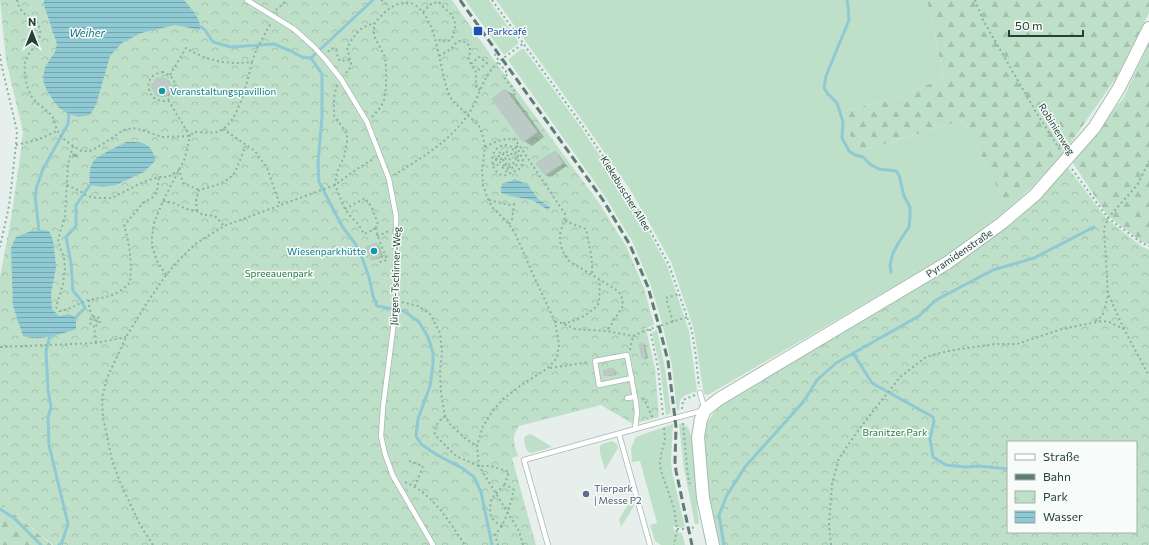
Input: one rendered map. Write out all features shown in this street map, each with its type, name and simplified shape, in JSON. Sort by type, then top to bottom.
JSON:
[{"type":"street","name":"Pyramidenstraße","points":[[705,410],[719,399],[947,263],[1002,223],[1035,195],[1094,128],[1119,88],[1149,28]]},
{"type":"street","points":[[705,410],[701,419],[698,437],[703,498],[713,545]]},
{"type":"lane","name":"Jürgen-Tschirner-Weg","points":[[247,0],[294,29],[314,47],[341,79],[367,122],[389,179],[397,229],[396,303],[381,436],[385,454],[393,476],[433,545]]},
{"type":"lane","points":[[632,378],[599,385],[595,361],[627,355],[637,396],[635,429]]},
{"type":"lane","points":[[548,545],[524,460],[664,420],[705,410],[700,393]]},
{"type":"lane","points":[[627,398],[637,396]]},
{"type":"lane","points":[[619,434],[650,545]]},
{"type":"path","points":[[17,0],[22,12],[35,20],[40,28],[38,42],[25,63],[28,91],[36,103],[51,115],[57,131],[66,141],[81,151],[90,151],[122,131],[132,128],[162,137],[190,136]]},
{"type":"path","points":[[166,275],[157,261],[152,246],[154,223],[185,158],[190,136],[194,132],[219,132],[235,116],[257,48],[274,16],[287,0]]},
{"type":"path","points":[[381,0],[389,6]]},
{"type":"path","points":[[386,4],[388,0]]},
{"type":"path","name":"Kiekebuscher Allee","points":[[492,0],[582,125],[626,190],[669,265],[692,331],[700,393]]},
{"type":"path","name":"Robinienweg","points":[[975,0],[983,20],[1036,112],[1066,160],[1108,218],[1142,243],[1149,246]]},
{"type":"path","points":[[367,122],[380,108],[384,101],[386,88],[385,57],[374,36],[374,24],[389,6],[400,1],[407,1],[414,4],[423,12],[430,22],[449,95],[452,100],[479,126],[485,147],[482,170],[483,185],[488,199],[493,208],[515,232],[556,322],[559,344],[557,358],[548,368],[520,386],[495,407],[483,426],[477,446],[479,466],[519,531],[523,545]]},
{"type":"path","points":[[423,12],[432,3],[439,1],[453,17],[456,23],[455,32],[452,39],[447,42],[435,40]]},
{"type":"path","points":[[345,209],[366,198],[372,208],[378,224],[375,229],[364,234],[358,224],[345,209],[335,185],[336,172],[344,157],[348,142],[347,134],[334,115],[334,97],[336,87],[350,68],[351,63],[347,48],[350,42],[360,29],[369,24],[374,24]]},
{"type":"path","points":[[440,56],[452,50],[458,41],[466,42],[470,47],[468,57],[476,72],[476,88],[481,90]]},
{"type":"path","points":[[389,179],[436,148],[458,126],[468,115],[488,75],[499,62],[524,43]]},
{"type":"path","points":[[170,75],[186,48],[198,56],[218,61],[241,63],[252,62]]},
{"type":"path","points":[[324,58],[328,50],[333,48],[336,49],[340,61],[350,60]]},
{"type":"path","points":[[0,54],[17,131],[9,206],[0,247]]},
{"type":"path","points":[[496,54],[495,55],[499,62],[508,74],[504,77],[516,93],[511,97]]},
{"type":"path","points":[[471,64],[480,57],[487,63],[476,72]]},
{"type":"path","points":[[162,72],[170,75],[176,86],[174,93],[168,100],[164,101],[159,101],[152,97],[148,83],[151,76],[162,72]]},
{"type":"path","points":[[168,100],[190,136]]},
{"type":"path","points":[[222,129],[255,151],[266,168],[280,205]]},
{"type":"path","points":[[16,145],[37,140],[57,131]]},
{"type":"path","points":[[485,147],[506,138],[514,139],[519,144],[565,214],[565,221],[560,236],[560,244],[564,255],[569,261],[592,276],[612,286],[619,292],[622,298],[623,306],[607,331]]},
{"type":"path","points":[[510,168],[510,158],[515,148],[519,144]]},
{"type":"path","points":[[179,170],[184,183],[199,190],[212,187],[226,181],[234,173],[246,145]]},
{"type":"path","points":[[505,145],[510,158]]},
{"type":"path","points":[[505,145],[515,148],[523,159],[519,170],[506,175],[499,173],[493,165],[492,159],[496,148],[505,145]]},
{"type":"path","points":[[73,146],[68,164],[65,218],[58,242],[64,258],[65,268],[56,307],[59,311],[68,310],[88,300],[115,294],[130,283],[131,263],[127,235],[124,226],[142,204],[153,197],[157,191],[159,177]]},
{"type":"path","points":[[500,152],[504,154]]},
{"type":"path","points":[[493,165],[497,156],[502,156],[507,152],[516,152],[518,162],[515,167],[508,169],[499,162],[497,164],[498,166]]},
{"type":"path","points":[[513,152],[516,158],[513,164]]},
{"type":"path","points":[[153,545],[140,525],[120,482],[112,460],[103,417],[102,398],[107,378],[126,337],[166,275],[194,245],[224,226],[335,185],[379,155]]},
{"type":"path","points":[[496,160],[505,158],[506,160]]},
{"type":"path","points":[[503,159],[504,163],[509,165]]},
{"type":"path","points":[[1094,322],[1101,317],[1105,310],[1108,294],[1104,229],[1108,218],[1138,184],[1149,161]]},
{"type":"path","points":[[502,165],[502,167],[509,174]]},
{"type":"path","points":[[66,185],[87,196],[112,198],[143,182],[159,177],[168,177],[179,170]]},
{"type":"path","points":[[197,211],[196,200],[199,190]]},
{"type":"path","points":[[488,199],[509,205],[514,204],[512,220],[509,224]]},
{"type":"path","points":[[163,202],[174,203],[186,209],[197,211],[203,215],[209,215],[216,218],[224,226]]},
{"type":"path","points":[[565,221],[586,229],[591,253],[592,276]]},
{"type":"path","points":[[375,229],[387,260],[377,263]]},
{"type":"path","points":[[377,236],[397,229]]},
{"type":"path","points":[[556,322],[572,322],[584,316],[596,307],[599,303],[600,280]]},
{"type":"path","points":[[673,322],[666,298],[679,293]]},
{"type":"path","points":[[1108,294],[1124,329],[1149,376]]},
{"type":"path","points":[[88,300],[89,308],[93,317]]},
{"type":"path","points":[[396,303],[418,306],[430,314],[440,333],[442,353],[440,370],[441,393],[445,416],[450,424],[466,440],[477,446]]},
{"type":"path","points":[[93,317],[96,316],[99,318],[100,322],[98,325],[94,326]]},
{"type":"path","points":[[93,317],[91,318],[90,322],[94,326],[96,343]]},
{"type":"path","points":[[562,323],[575,329],[607,331],[633,336],[687,317]]},
{"type":"path","points":[[831,545],[829,525],[832,484],[839,458],[860,428],[900,377],[926,357],[948,351],[995,344],[1017,344],[1062,329],[1094,322],[1109,322],[1124,329]]},
{"type":"path","points":[[650,329],[658,368],[664,420],[664,440],[660,464],[674,508],[677,529],[674,545]]},
{"type":"path","points":[[627,355],[630,350],[633,336]]},
{"type":"path","points":[[0,347],[96,343],[126,337]]},
{"type":"path","points":[[548,368],[595,361]]},
{"type":"path","points":[[682,416],[683,400],[700,393]]},
{"type":"path","points":[[637,396],[645,401],[655,423]]},
{"type":"path","points":[[445,416],[439,421],[436,427],[435,435],[456,456],[479,466],[491,466],[509,472],[505,484],[491,499],[491,517],[502,526]]},
{"type":"path","points":[[409,461],[423,466],[415,486]]},
{"type":"path","points":[[393,476],[415,486],[433,500],[465,545]]},
{"type":"path","points":[[498,545],[495,535],[502,526],[508,512],[514,490],[505,484]]},
{"type":"path","points":[[677,529],[696,527]]},
{"type":"green space","name":"Spreeauenpark","points":[[0,0],[452,0],[599,203],[626,246],[644,288],[654,325],[646,328],[655,369],[659,417],[633,424],[601,405],[519,426],[514,437],[518,456],[512,458],[536,545],[53,545],[0,502],[0,277],[11,219],[23,132],[6,60]]},
{"type":"green space","points":[[465,0],[489,0],[518,41],[518,44],[504,55]]},
{"type":"green space","points":[[496,0],[927,0],[944,77],[907,95],[849,110],[862,151],[963,120],[1008,209],[943,258],[708,395],[704,394],[694,330],[672,264],[629,188]]},
{"type":"green space","points":[[927,0],[1149,0],[1149,13],[1116,78],[1063,154],[1032,187],[1008,209],[963,120],[862,151],[848,132],[849,110],[907,95],[944,77]]},
{"type":"green space","points":[[1149,43],[1149,244],[1142,242],[1107,215],[1073,163],[1124,97]]},
{"type":"green space","points":[[521,49],[524,49],[580,126],[640,217],[667,265],[689,331],[697,391],[684,396],[680,400],[679,410],[677,411],[672,366],[662,323],[651,286],[633,243],[606,198],[508,60]]},
{"type":"green space","name":"Branitzer Park","points":[[1068,168],[1107,219],[1141,246],[1149,250],[1149,545],[718,545],[708,497],[704,437],[708,423],[718,408],[722,404],[978,248],[1030,206]]},
{"type":"green space","points":[[657,330],[665,368],[671,413],[666,415],[660,368],[652,332]]},
{"type":"green space","points":[[673,424],[671,460],[672,472],[685,527],[681,528],[673,526],[674,531],[682,533],[685,545],[661,545],[655,541],[650,525],[657,523],[640,461],[632,462],[631,448],[636,437]]},
{"type":"green space","points":[[679,424],[685,425],[690,431],[699,490],[696,497],[699,524],[695,524],[684,469]]},
{"type":"green space","points":[[531,434],[552,447],[532,453],[528,452],[524,438],[525,436]]},
{"type":"green space","points":[[612,441],[617,444],[618,448],[605,470],[600,452],[600,446]]},
{"type":"green space","points":[[632,498],[634,506],[621,527],[619,519]]},
{"type":"green space","points":[[0,502],[52,545],[0,545]]},
{"type":"water","name":"Weiher","points":[[44,0],[184,0],[198,18],[200,30],[175,25],[141,33],[122,43],[110,56],[96,105],[90,115],[79,117],[69,114],[58,107],[47,91],[43,80],[45,67],[55,52],[57,44],[44,5]]},
{"type":"water","points":[[126,142],[146,144],[154,154],[156,160],[144,172],[116,185],[103,187],[90,185],[89,176],[93,162],[103,154]]},
{"type":"water","points":[[515,179],[528,185],[538,199],[550,207],[548,210],[532,200],[501,193],[501,187],[503,184]]},
{"type":"water","points":[[31,231],[49,231],[53,240],[55,256],[56,268],[51,293],[52,309],[59,316],[69,314],[76,317],[76,329],[50,337],[36,338],[23,336],[13,306],[11,248],[16,237]]},
{"type":"building","name":"Veranstaltungspavillion","points":[[157,78],[167,79],[172,87],[167,96],[157,96],[151,86]]},
{"type":"building","points":[[505,89],[537,132],[523,142],[492,99]]},
{"type":"building","points":[[555,151],[563,163],[545,175],[536,163]]},
{"type":"building","name":"Wiesenparkhütte","points":[[377,243],[381,256],[371,260],[366,247]]},
{"type":"building","points":[[643,343],[646,357],[642,358],[639,344]]},
{"type":"building","points":[[613,368],[615,374],[604,376],[603,370]]},
{"type":"waterway","points":[[201,27],[205,30],[213,42],[231,47],[274,44],[302,57],[311,58],[373,0]]},
{"type":"waterway","points":[[847,0],[849,20],[826,76],[824,88],[837,103],[843,122],[842,138],[849,151],[855,155],[863,157],[871,165],[879,169],[896,171],[899,175],[904,196],[910,207],[910,217],[909,227],[893,253],[890,265],[891,272]]},
{"type":"waterway","points":[[311,58],[322,74],[322,117],[318,164],[319,182],[342,226],[359,249],[377,306],[404,311],[419,322],[428,337],[433,353],[433,364],[430,386],[418,419],[416,436],[421,444],[437,455],[462,468],[474,477],[481,492],[492,545]]},
{"type":"waterway","points":[[39,230],[35,196],[37,186],[43,169],[68,124],[69,114]]},
{"type":"waterway","points":[[76,317],[85,308],[73,291],[71,263],[66,237],[76,226],[76,205],[90,185]]},
{"type":"waterway","points":[[724,545],[719,515],[727,495],[745,467],[804,401],[817,380],[836,363],[919,316],[936,300],[993,270],[1034,258],[1094,227]]},
{"type":"waterway","points":[[50,336],[46,351],[48,390],[51,407],[48,417],[49,445],[68,524],[62,542],[59,545]]},
{"type":"waterway","points":[[853,353],[872,383],[933,417],[934,421],[930,439],[933,457],[946,465],[1007,469]]},
{"type":"waterway","points":[[0,509],[14,518],[41,545]]},
{"type":"railway","points":[[460,0],[603,200],[630,245],[648,287],[668,361],[676,427],[676,471],[692,545]]},
{"type":"place","name":"Parkcafé","points":[[478,31]]},
{"type":"place","name":"Veranstaltungspavillion","points":[[162,91]]},
{"type":"place","name":"Wiesenparkhütte","points":[[374,251]]},
{"type":"place","name":"Tierpark | Messe P2","points":[[586,494]]}]
